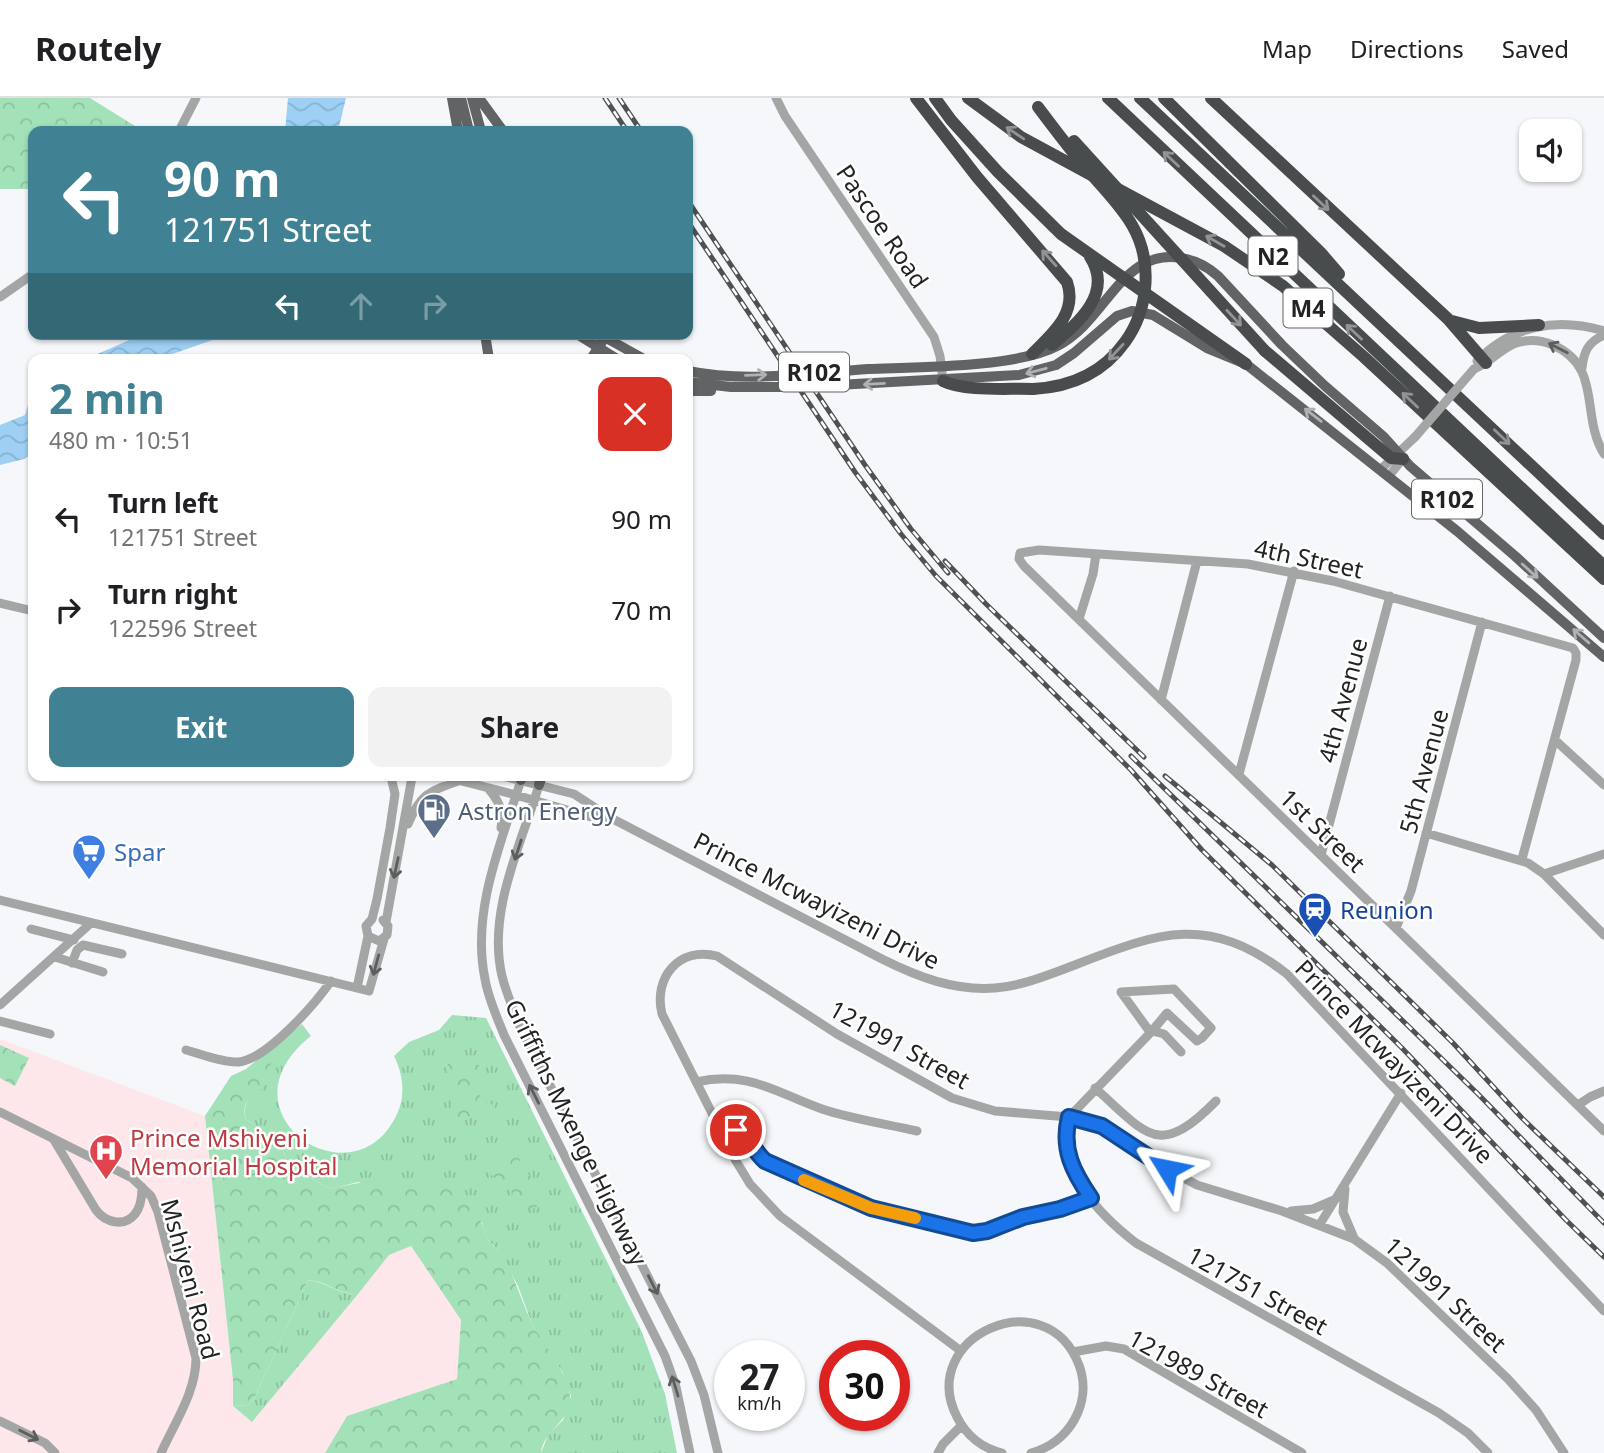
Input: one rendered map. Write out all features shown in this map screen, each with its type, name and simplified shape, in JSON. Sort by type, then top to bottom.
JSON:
[{"type":"highway","points":[[935,98],[968,140],[1037,213]]},
{"type":"highway","name":"M4","points":[[968,98],[1045,152],[1216,241],[1283,286],[1364,357],[1604,579]]},
{"type":"highway","name":"N2","points":[[1108,98],[1604,566]]},
{"type":"highway","name":"N2","points":[[1140,98],[1604,534]]},
{"type":"highway","points":[[1164,98],[1321,253],[1363,306]]},
{"type":"highway","points":[[1200,98],[1255,146],[1271,156]]},
{"type":"highway","points":[[1211,98],[1448,319],[1480,363]]},
{"type":"highway","points":[[1034,102],[1085,153],[1265,351],[1397,457]]},
{"type":"highway","points":[[943,381],[972,387],[1033,389],[1076,381],[1102,366],[1115,354],[1137,321],[1143,303],[1146,281],[1143,255],[1133,226],[1034,102]]},
{"type":"highway","points":[[920,103],[1007,192],[1087,253],[1246,364]]},
{"type":"highway","points":[[920,103],[977,177],[1057,267],[1067,282],[1070,302],[1064,319],[1037,353]]},
{"type":"highway","points":[[1037,353],[1080,319],[1095,298],[1098,276],[1087,253]]},
{"type":"highway","points":[[1448,319],[1479,328],[1539,325]]},
{"type":"main road","points":[[452,98],[457,126]]},
{"type":"main road","points":[[461,98],[469,126]]},
{"type":"main road","points":[[472,98],[480,126]]},
{"type":"main road","points":[[479,98],[499,126]]},
{"type":"main road","name":"R102","points":[[693,371],[748,376],[984,362],[1037,353],[1055,348],[1075,335],[1125,279],[1144,264],[1166,257],[1188,258],[1210,269],[1282,345],[1397,457],[1604,638]]},
{"type":"main road","name":"R102","points":[[693,383],[731,387],[801,387],[943,381],[1036,372],[1056,365],[1074,354],[1117,316],[1132,311],[1153,314],[1207,348],[1246,364],[1385,473],[1604,657]]},
{"type":"main road","points":[[587,340],[609,354]]},
{"type":"main road","points":[[610,340],[635,354]]},
{"type":"main road","points":[[693,391],[754,391],[801,387]]},
{"type":"street","points":[[182,126],[196,98]]},
{"type":"street","name":"Pascoe Road","points":[[776,98],[812,156],[923,319],[937,345],[943,381]]},
{"type":"street","points":[[0,297],[28,277]]},
{"type":"street","points":[[1385,473],[1480,363],[1507,338],[1539,325],[1562,324],[1604,333]]},
{"type":"street","points":[[1603,452],[1592,420],[1582,368],[1586,348],[1604,333]]},
{"type":"street","points":[[1480,363],[1510,346],[1537,340],[1560,348],[1574,357],[1582,368]]},
{"type":"street","name":"4th Street","points":[[1019,555],[1029,550],[1248,564],[1294,571],[1570,646],[1576,653],[1576,660],[1555,740]]},
{"type":"street","points":[[1079,618],[1093,574],[1096,554]]},
{"type":"street","name":"1st Street","points":[[1019,555],[1021,563],[1604,1131]]},
{"type":"street","points":[[1161,700],[1197,561]]},
{"type":"street","points":[[1239,774],[1294,571]]},
{"type":"street","name":"4th Avenue","points":[[1321,855],[1390,596]]},
{"type":"street","points":[[0,603],[28,610]]},
{"type":"street","name":"5th Avenue","points":[[1396,928],[1411,891],[1482,622]]},
{"type":"street","points":[[1522,859],[1555,740],[1604,785]]},
{"type":"street","points":[[357,988],[368,936],[366,926],[372,919],[395,794],[391,781]]},
{"type":"street","points":[[0,900],[369,991],[388,931],[386,922],[412,781]]},
{"type":"street","points":[[402,839],[418,802],[435,790],[459,781]]},
{"type":"street","name":"Prince Mcwayizeni Drive","points":[[459,781],[591,817],[611,818]]},
{"type":"street","name":"Griffiths Mxenge Highway","points":[[521,781],[486,895],[481,944],[485,980],[504,1035],[665,1356],[676,1387],[690,1453]]},
{"type":"street","name":"Griffiths Mxenge Highway","points":[[540,781],[509,875],[500,923],[502,974],[520,1027],[691,1361],[704,1395],[718,1453]]},
{"type":"street","name":"Prince Mcwayizeni Drive","points":[[542,781],[575,794],[611,818],[882,959],[913,974],[943,984],[976,989],[1010,986],[1040,978],[1128,944],[1172,933],[1201,933],[1230,941],[1268,960],[1287,974],[1604,1311]]},
{"type":"street","points":[[488,788],[502,811],[496,860]]},
{"type":"street","points":[[1426,833],[1522,859],[1544,874],[1604,935]]},
{"type":"street","points":[[1544,874],[1604,854]]},
{"type":"street","points":[[372,919],[386,922]]},
{"type":"street","points":[[2,1001],[92,923]]},
{"type":"street","points":[[31,929],[74,940]]},
{"type":"street","points":[[368,936],[373,940],[384,939]]},
{"type":"street","points":[[72,962],[77,950],[83,945],[122,954]]},
{"type":"street","name":"121991 Street","points":[[961,1351],[780,1216],[743,1172],[662,1014],[660,993],[663,982],[675,965],[693,956],[707,954],[732,964],[815,1020],[952,1098],[995,1111],[1069,1117],[1102,1126],[1177,1175],[1207,1190],[1282,1210],[1354,1239],[1407,1280],[1501,1371],[1536,1410],[1564,1453]]},
{"type":"street","points":[[55,957],[103,972]]},
{"type":"street","points":[[186,1049],[237,1062],[260,1054],[302,1017],[331,981]]},
{"type":"street","points":[[1069,1117],[1151,1032],[1167,1013],[1197,1041],[1211,1028],[1175,989],[1121,992],[1151,1032],[1164,1034],[1181,1052]]},
{"type":"street","points":[[0,1021],[50,1034]]},
{"type":"street","points":[[696,1082],[710,1079],[755,1082],[822,1109],[917,1131]]},
{"type":"street","points":[[1095,1088],[1143,1130],[1159,1136],[1173,1135],[1187,1128],[1216,1101]]},
{"type":"street","points":[[1578,1105],[1604,1091]]},
{"type":"street","points":[[1320,1224],[1401,1093]]},
{"type":"street","name":"Mshiyeni Road","points":[[0,1112],[132,1178],[151,1196],[158,1212],[196,1357],[196,1374],[191,1390],[161,1453]]},
{"type":"street","name":"121751 Street","points":[[1069,1117],[1066,1135],[1068,1158],[1077,1178],[1106,1216],[1136,1243],[1439,1413],[1468,1433],[1488,1453]]},
{"type":"street","points":[[720,1128],[743,1133],[757,1154],[773,1166],[858,1204],[967,1231],[987,1231],[1023,1217],[1060,1209],[1091,1198]]},
{"type":"street","points":[[54,1139],[96,1210],[105,1219],[122,1222],[134,1215],[140,1204],[142,1187]]},
{"type":"street","points":[[1346,1183],[1343,1212],[1354,1239]]},
{"type":"street","points":[[1282,1210],[1313,1209],[1337,1199]]},
{"type":"street","points":[[1002,1453],[977,1442],[961,1426],[951,1401],[950,1388],[951,1375],[961,1351],[978,1334],[1012,1322],[1046,1328],[1065,1343],[1073,1352],[1082,1380],[1079,1410],[1064,1435],[1048,1447],[1031,1453]]},
{"type":"street","name":"121989 Street","points":[[1073,1352],[1106,1346],[1124,1349],[1302,1453]]},
{"type":"street","points":[[0,1421],[45,1443],[55,1453]]},
{"type":"street","points":[[938,1453],[961,1426]]},
{"type":"shaded area","name":"Prince Mshiyeni Memorial Hospital","points":[[0,1039],[205,1116],[233,1380],[233,1406],[252,1422],[389,1255],[411,1246],[461,1320],[457,1379],[347,1416],[325,1453],[0,1453]]},
{"type":"green space","points":[[0,98],[90,98],[135,126],[28,126],[28,189],[0,189]]},
{"type":"green space","points":[[452,1015],[486,1018],[641,1330],[665,1394],[677,1453],[541,1453],[548,1435],[563,1420],[571,1396],[562,1371],[544,1346],[531,1321],[518,1286],[498,1250],[486,1238],[482,1222],[358,1182],[330,1189],[289,1166],[283,1150],[275,1140],[246,1119],[247,1102],[266,1084],[270,1049],[302,1024],[311,1036],[285,1065],[277,1093],[284,1118],[300,1138],[324,1150],[350,1152],[375,1142],[395,1118],[401,1103],[402,1079],[394,1056],[409,1042],[439,1030]]},
{"type":"green space","points":[[0,1045],[29,1058],[15,1086],[0,1078]]},
{"type":"green space","points":[[270,1049],[269,1080],[247,1102],[246,1119],[275,1140],[283,1150],[289,1166],[330,1189],[378,1181],[432,1182],[459,1195],[478,1216],[485,1236],[508,1267],[532,1323],[561,1370],[569,1389],[566,1414],[546,1438],[541,1453],[325,1453],[347,1416],[457,1379],[461,1320],[411,1246],[389,1255],[358,1294],[308,1280],[254,1399],[248,1405],[233,1406],[233,1380],[205,1116],[231,1076],[246,1069]]},
{"type":"green space","points":[[461,1055],[482,1067],[480,1084],[483,1090],[479,1098],[480,1101],[492,1104],[490,1114],[475,1114],[459,1120],[451,1116],[458,1090],[446,1071],[452,1056]]},
{"type":"green space","points":[[510,1148],[519,1156],[520,1168],[544,1190],[543,1201],[526,1212],[516,1207],[510,1187],[492,1176],[489,1171],[493,1163],[500,1160],[504,1149]]},
{"type":"green space","points":[[308,1280],[345,1293],[358,1294],[252,1422],[233,1406],[248,1405],[254,1399]]},
{"type":"water","points":[[288,98],[346,98],[339,126],[285,126]]},
{"type":"water","points":[[129,340],[213,340],[172,354],[97,354]]},
{"type":"water","points":[[28,405],[28,456],[0,465],[0,425],[25,415]]},
{"type":"railway","points":[[605,98],[624,126]]},
{"type":"railway","points":[[619,98],[638,126]]},
{"type":"railway","points":[[693,208],[865,465],[911,529],[948,573]]},
{"type":"railway","points":[[693,229],[855,472],[936,576],[1131,770],[1202,850],[1402,1048],[1604,1257]]},
{"type":"railway","points":[[945,561],[1144,757]]},
{"type":"railway","points":[[1131,756],[1478,1094],[1604,1223]]},
{"type":"railway","points":[[1165,776],[1272,865],[1453,1043],[1522,1118],[1604,1197]]},
{"type":"slow traffic","points":[[804,1180],[858,1204],[915,1218]]},
{"type":"place","name":"Astron Energy","points":[[434,840]]},
{"type":"place","name":"Spar","points":[[89,881]]},
{"type":"place","name":"Reunion","points":[[1315,939]]},
{"type":"place","name":"Prince Mshiyeni Memorial Hospital","points":[[106,1181]]},
{"type":"route","points":[[736,1130],[745,1135],[765,1161],[832,1193],[871,1208],[973,1233],[981,1233],[1023,1217],[1060,1209],[1091,1198],[1077,1178],[1068,1158],[1066,1127],[1069,1117],[1102,1126],[1167,1169]]}]
